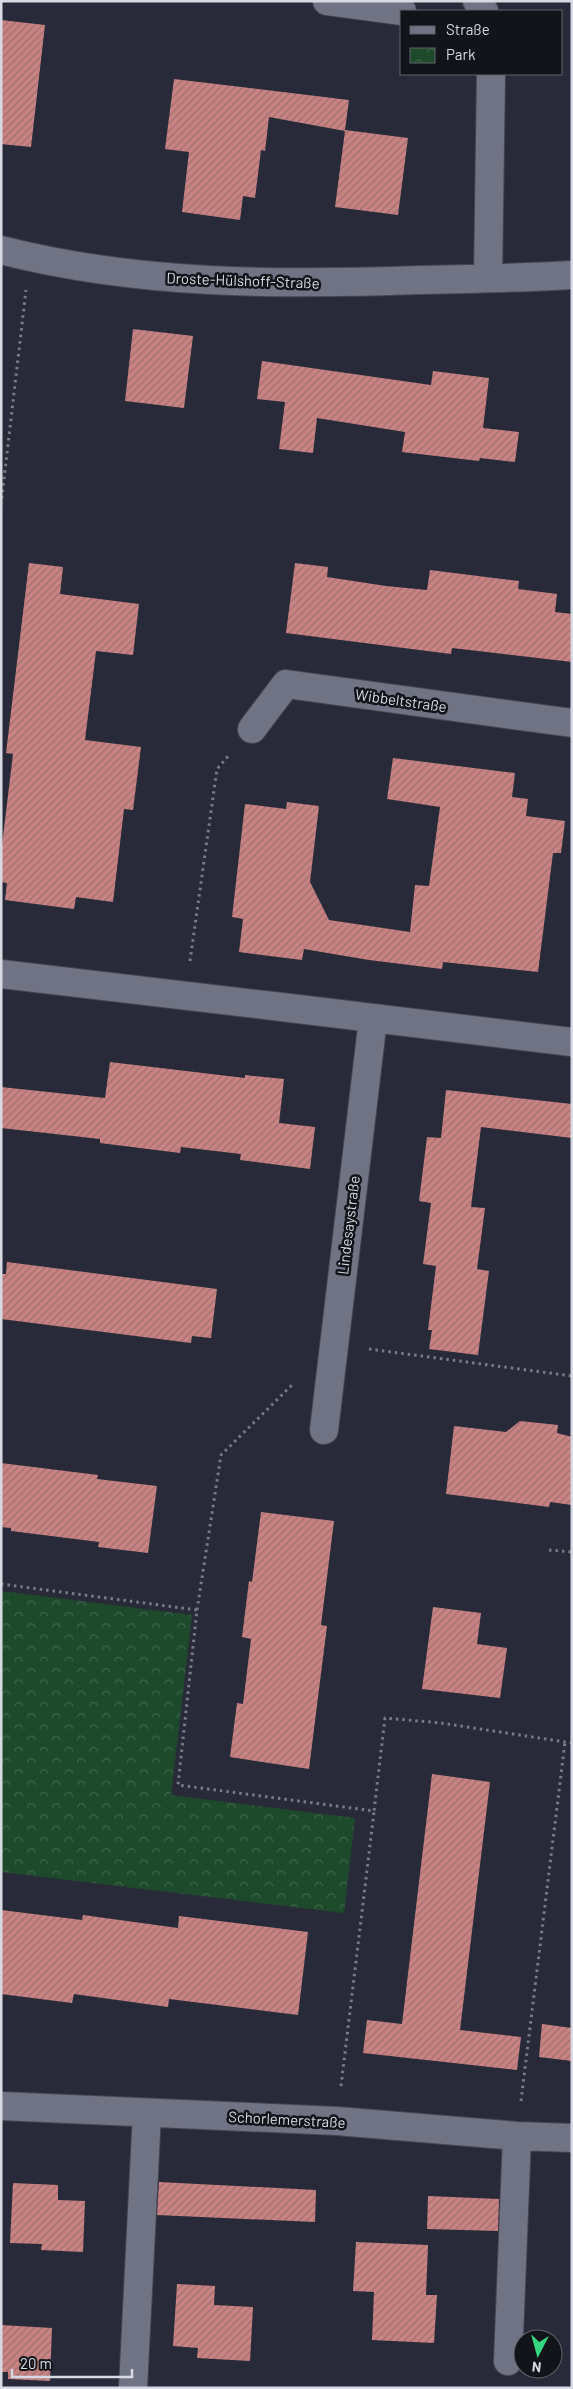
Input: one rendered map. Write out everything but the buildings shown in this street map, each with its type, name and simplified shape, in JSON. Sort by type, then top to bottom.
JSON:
[{"type":"street","points":[[327,1],[400,11]]},
{"type":"street","points":[[488,278],[491,75]]},
{"type":"street","name":"Droste-Hülshoff-Straße","points":[[1,250],[29,257],[150,276],[231,282],[337,283],[572,275]]},
{"type":"street","name":"Wibbeltstraße","points":[[252,729],[286,684],[572,723]]},
{"type":"street","points":[[1,974],[186,994],[373,1019],[572,1042]]},
{"type":"street","name":"Lindesaystraße","points":[[324,1430],[373,1019]]},
{"type":"street","name":"Schorlemerstraße","points":[[1,2106],[337,2121],[517,2136],[572,2138]]},
{"type":"street","points":[[133,2388],[147,2113]]},
{"type":"street","points":[[508,2361],[517,2136]]},
{"type":"path","points":[[1,505],[29,257]]},
{"type":"path","points":[[186,994],[217,769],[252,729]]},
{"type":"path","points":[[548,1550],[572,1552]]},
{"type":"path","points":[[1,1584],[197,1610],[178,1785],[374,1812]]},
{"type":"path","points":[[337,2121],[385,1718],[441,1723],[572,1743]]},
{"type":"path","points":[[517,2136],[565,1742]]},
{"type":"green space","points":[[1,1591],[192,1615],[171,1795],[355,1818],[344,1913],[1,1872]]}]
